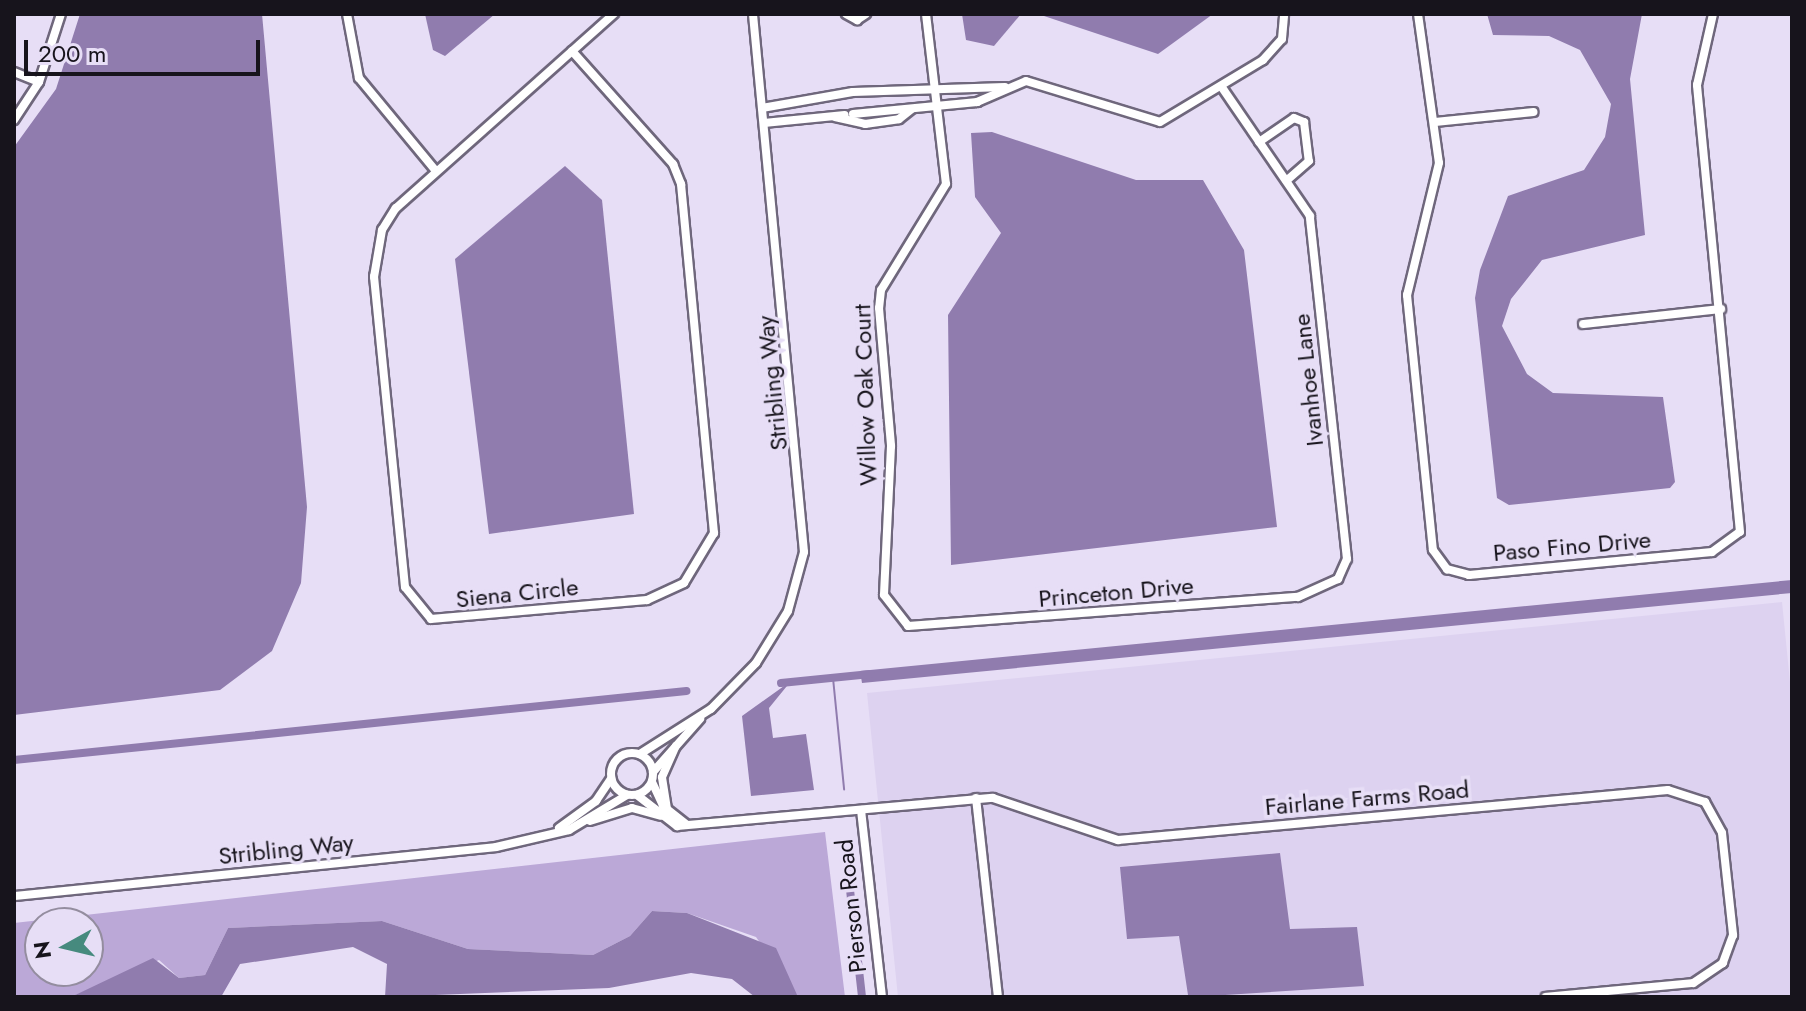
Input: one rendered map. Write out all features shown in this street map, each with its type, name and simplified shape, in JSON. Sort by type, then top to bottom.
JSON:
[{"type":"street","points":[[14,120],[39,82],[61,14]]},
{"type":"street","points":[[347,14],[359,78],[436,171]]},
{"type":"street","name":"Siena Circle","points":[[572,51],[673,164],[681,184],[714,533],[702,563],[672,591],[445,620],[414,607],[405,587],[374,277],[382,230],[436,171],[572,51],[614,14]]},
{"type":"street","name":"Stribling Way","points":[[653,772],[774,637],[804,552],[753,14]]},
{"type":"street","points":[[846,14],[857,20],[866,14]]},
{"type":"street","name":"Willow Oak Court","points":[[895,618],[884,595],[891,446],[879,308],[881,290],[941,202],[939,107],[926,14]]},
{"type":"street","points":[[762,108],[862,96],[1034,83],[1160,122],[1223,89],[1282,39],[1284,14]]},
{"type":"street","name":"Paso Fino Drive","points":[[1418,14],[1435,122],[1438,181],[1407,295],[1433,550],[1447,569],[1469,575],[1712,552],[1733,542],[1743,520],[1696,72],[1713,14]]},
{"type":"street","points":[[14,72],[39,82]]},
{"type":"street","points":[[764,123],[977,102],[1005,87]]},
{"type":"street","name":"Ivanhoe Lane","points":[[1223,89],[1310,216],[1347,559],[1338,579]]},
{"type":"street","points":[[862,96],[865,124]]},
{"type":"street","points":[[835,117],[865,124],[912,109]]},
{"type":"street","points":[[1435,122],[1533,112]]},
{"type":"street","points":[[1259,142],[1294,118],[1304,122],[1309,161],[1286,181]]},
{"type":"street","points":[[1583,324],[1721,309]]},
{"type":"street","name":"Princeton Drive","points":[[895,618],[925,627],[1298,597],[1338,579]]},
{"type":"street","name":"Stribling Way","points":[[640,754],[703,715]]},
{"type":"street","points":[[574,826],[625,809],[666,814],[662,777],[677,743]]},
{"type":"street","points":[[640,754],[653,772],[652,782],[632,795],[611,779],[620,756],[640,754]]},
{"type":"street","name":"Stribling Way","points":[[559,828],[596,801],[611,779]]},
{"type":"street","name":"Fairlane Farms Road","points":[[652,782],[666,814]]},
{"type":"street","name":"Fairlane Farms Road","points":[[632,795],[686,824],[976,798],[1022,804],[1118,840],[1668,790],[1705,802],[1721,827],[1732,928],[1719,967],[1693,983],[1546,997]]},
{"type":"street","name":"Stribling Way","points":[[14,896],[496,847],[574,826],[632,795]]},
{"type":"street","points":[[976,798],[998,997]]},
{"type":"street","name":"Pierson Road","points":[[861,810],[882,997]]},
{"type":"shaded area","points":[[80,14],[262,14],[307,507],[301,583],[272,651],[220,690],[14,715],[14,147],[56,89]]},
{"type":"shaded area","points":[[425,14],[495,14],[445,56],[433,50]]},
{"type":"shaded area","points":[[962,14],[1021,14],[994,46],[966,40]]},
{"type":"shaded area","points":[[1038,14],[1213,14],[1158,54]]},
{"type":"shaded area","points":[[1487,14],[1642,14],[1630,79],[1645,235],[1542,260],[1511,299],[1502,326],[1527,374],[1553,393],[1663,397],[1675,482],[1670,488],[1509,505],[1497,498],[1475,298],[1480,270],[1508,196],[1584,170],[1605,137],[1611,104],[1580,50],[1549,36],[1493,35]]},
{"type":"shaded area","points":[[992,132],[1136,180],[1203,180],[1244,250],[1277,527],[951,565],[948,315],[1001,233],[975,197],[971,133]]},
{"type":"shaded area","points":[[565,166],[602,200],[634,514],[489,534],[455,259]]},
{"type":"shaded area","points":[[1792,580],[1792,593],[862,683],[860,671]]},
{"type":"shaded area","points":[[1782,602],[1792,702],[1792,997],[898,997],[867,693]]},
{"type":"shaded area","points":[[791,681],[769,708],[773,738],[806,734],[814,790],[751,796],[742,716]]},
{"type":"shaded area","points":[[825,832],[845,997],[798,997],[756,937],[687,913],[652,911],[630,936],[593,955],[468,949],[382,921],[228,928],[205,975],[179,978],[159,960],[104,983],[104,913]]},
{"type":"shaded area","points":[[1280,853],[1290,929],[1357,927],[1364,986],[1194,997],[1188,995],[1179,936],[1127,939],[1120,867]]},
{"type":"shaded area","points":[[652,911],[687,913],[776,948],[798,997],[755,997],[732,979],[691,973],[609,988],[385,997],[387,964],[353,947],[240,964],[221,997],[71,997],[92,987],[104,987],[104,981],[153,958],[179,978],[205,975],[228,928],[382,921],[468,949],[593,955],[630,936]]},
{"type":"shaded area","points":[[24,922],[24,987],[95,987],[71,997],[14,995],[14,923]]},
{"type":"waterway","points":[[781,683],[871,674]]},
{"type":"waterway","points":[[833,678],[844,789]]},
{"type":"waterway","points":[[14,760],[686,691]]},
{"type":"waterway","points":[[847,863],[862,997]]}]
